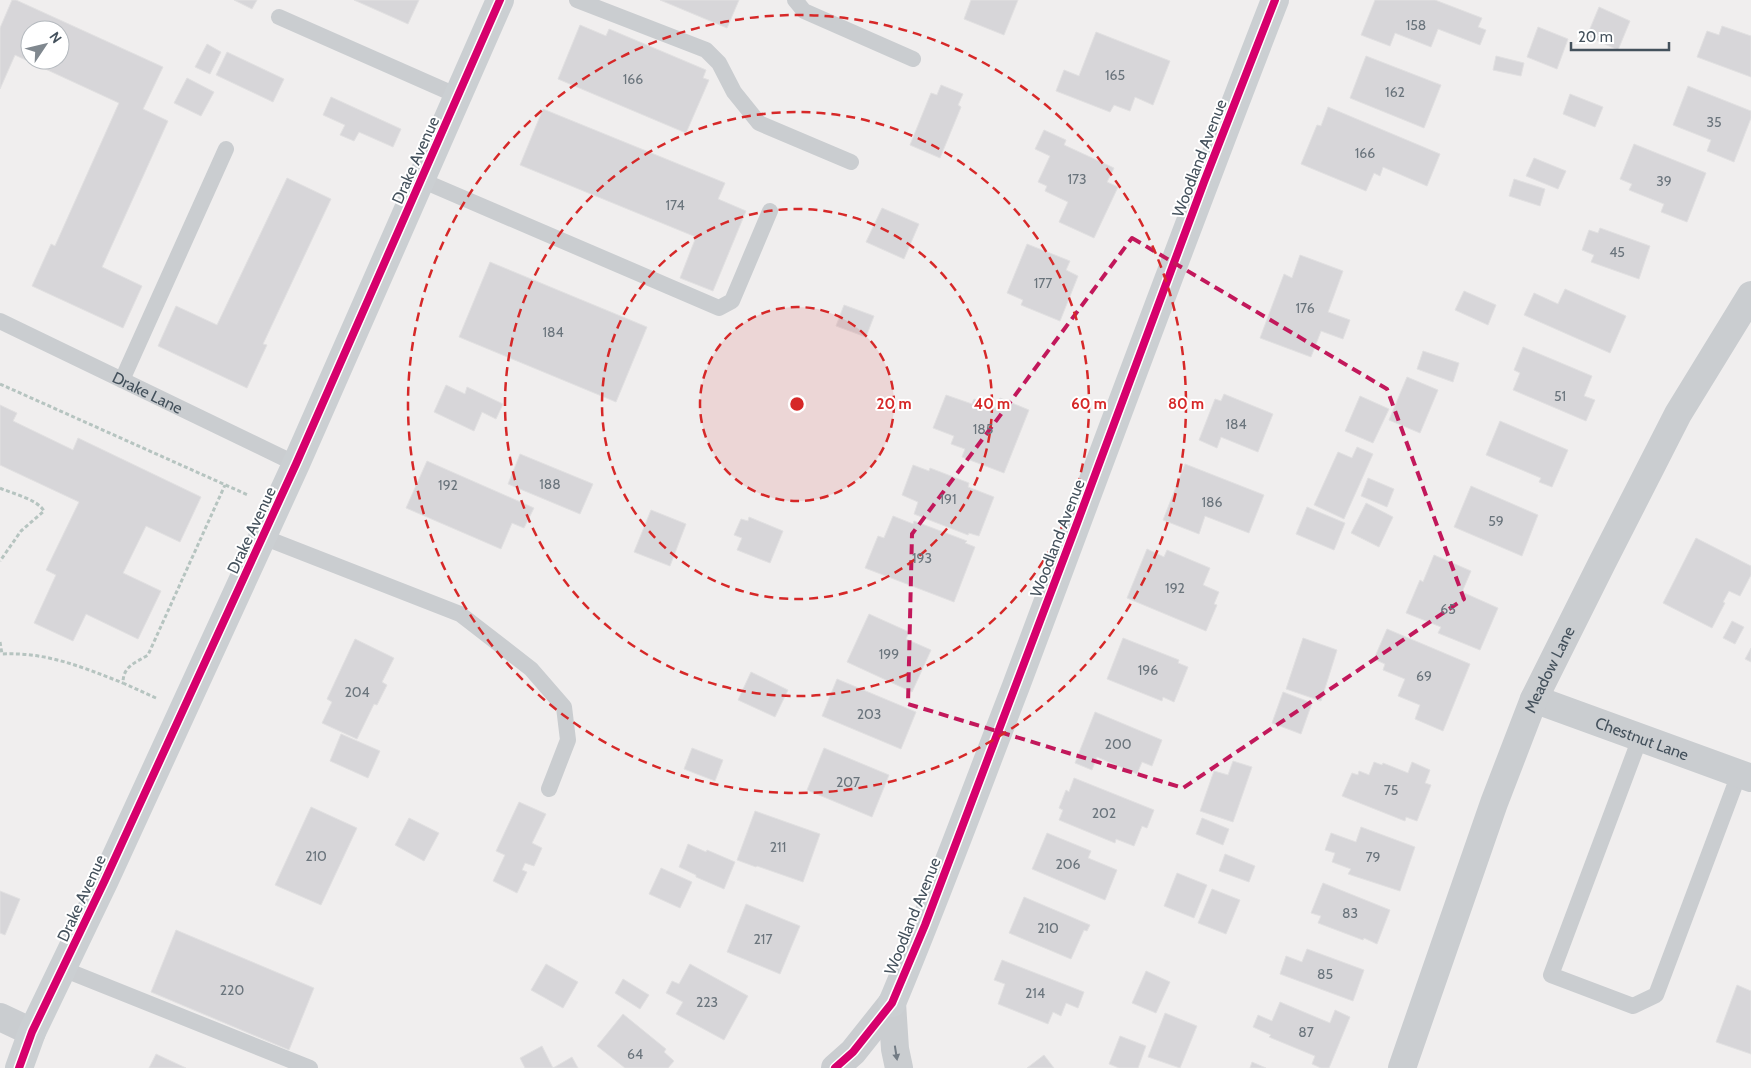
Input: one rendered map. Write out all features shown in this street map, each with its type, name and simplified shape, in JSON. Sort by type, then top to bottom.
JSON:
[{"type":"street","name":"Drake Avenue","points":[[19,1068],[32,1032],[63,969],[296,464],[500,0]]},
{"type":"street","name":"Woodland Avenue","points":[[835,1068],[853,1052],[892,1003],[925,925],[1080,517],[1204,182],[1275,0]]},
{"type":"street","name":"Meadow Lane","points":[[1402,1068],[1490,812],[1534,699],[1678,414],[1751,295]]},
{"type":"street","name":"Chestnut Lane","points":[[1534,699],[1745,776]]},
{"type":"street","name":"Woodland Avenue","points":[[892,1003],[895,1049],[899,1068]]},
{"type":"street","points":[[0,1017],[32,1032]]},
{"type":"lane","points":[[577,0],[706,50],[719,64],[734,92],[759,122],[851,162]]},
{"type":"lane","points":[[795,0],[804,10],[914,59]]},
{"type":"lane","points":[[279,17],[458,96]]},
{"type":"lane","points":[[122,380],[226,149]]},
{"type":"lane","points":[[421,180],[719,308],[732,300],[770,212]]},
{"type":"lane","name":"Drake Lane","points":[[0,321],[296,464]]},
{"type":"lane","points":[[263,537],[460,614],[531,669],[564,708],[568,740],[549,789]]},
{"type":"lane","points":[[1640,738],[1551,975],[1633,1006],[1656,995],[1745,776]]},
{"type":"lane","points":[[63,969],[310,1068]]},
{"type":"path","points":[[0,384],[253,498]]},
{"type":"path","points":[[123,683],[123,674],[128,668],[148,655],[225,485]]},
{"type":"path","points":[[0,488],[32,502],[41,507],[44,512],[21,531],[0,561]]},
{"type":"path","points":[[0,642],[1,655],[24,653],[69,663],[162,700]]},
{"type":"highlighted area","points":[[1132,238],[1387,389],[1464,599],[1183,788],[908,704],[912,534]]},
{"type":"building","points":[[12,0],[16,0],[60,20],[20,20],[20,57],[15,55],[0,89],[0,28]]},
{"type":"building","points":[[234,0],[257,0],[252,9]]},
{"type":"building","points":[[354,0],[419,0],[408,24]]},
{"type":"building","points":[[660,0],[739,0],[727,28]]},
{"type":"building","points":[[971,0],[1018,0],[1004,35],[964,19]]},
{"type":"building","points":[[1375,0],[1435,0],[1482,18],[1478,27],[1486,30],[1480,45],[1438,29],[1431,47],[1395,33],[1390,46],[1361,35]]},
{"type":"building","points":[[1599,7],[1630,21],[1618,50],[1587,36]]},
{"type":"building","points":[[70,25],[163,67],[143,109],[168,121],[102,267],[142,286],[123,328],[32,286],[51,244],[55,246],[119,103],[48,70],[70,70]]},
{"type":"building","points":[[580,25],[606,36],[609,29],[706,70],[703,78],[709,80],[686,133],[558,79]]},
{"type":"building","points":[[1722,26],[1751,36],[1751,77],[1697,57],[1707,31],[1719,35]]},
{"type":"building","points":[[1538,27],[1568,39],[1557,69],[1527,57]]},
{"type":"building","points":[[1096,32],[1170,61],[1153,105],[1135,97],[1130,111],[1114,105],[1110,112],[1056,91],[1064,70],[1079,76]]},
{"type":"building","points":[[207,44],[221,52],[210,74],[195,67]]},
{"type":"building","points":[[227,52],[284,79],[273,102],[216,75]]},
{"type":"building","points":[[1366,56],[1441,85],[1424,128],[1350,98]]},
{"type":"building","points":[[1496,56],[1524,63],[1521,76],[1493,70]]},
{"type":"building","points":[[187,78],[214,92],[201,116],[174,103]]},
{"type":"building","points":[[941,85],[963,94],[958,105],[961,107],[940,158],[910,145],[931,93],[937,95]]},
{"type":"building","points":[[1688,86],[1751,111],[1751,118],[1734,162],[1707,151],[1711,140],[1673,125]]},
{"type":"building","points":[[1570,94],[1603,107],[1595,127],[1563,114]]},
{"type":"building","points":[[331,97],[401,129],[393,147],[359,132],[354,141],[340,135],[345,125],[323,115]]},
{"type":"building","points":[[1328,107],[1440,154],[1427,186],[1383,167],[1380,176],[1374,173],[1366,191],[1301,164],[1317,125],[1321,126]]},
{"type":"building","points":[[543,109],[725,183],[718,199],[746,211],[713,291],[680,278],[696,237],[520,165]]},
{"type":"building","points":[[1044,130],[1066,140],[1064,145],[1114,168],[1107,182],[1118,187],[1094,238],[1059,222],[1068,202],[1045,191],[1047,186],[1038,182],[1050,156],[1035,149]]},
{"type":"building","points":[[1634,144],[1706,173],[1687,222],[1661,212],[1664,204],[1629,190],[1632,184],[1620,179]]},
{"type":"building","points":[[1534,158],[1566,171],[1558,189],[1526,176]]},
{"type":"building","points":[[287,178],[331,199],[263,344],[267,345],[247,388],[158,346],[176,306],[217,325]]},
{"type":"building","points":[[1514,179],[1545,189],[1540,206],[1509,196]]},
{"type":"building","points":[[882,208],[919,224],[904,259],[866,242]]},
{"type":"building","points":[[1600,228],[1650,246],[1639,279],[1591,262],[1594,255],[1582,250],[1589,230],[1598,233]]},
{"type":"building","points":[[1027,244],[1070,261],[1066,270],[1078,276],[1060,321],[1021,305],[1023,300],[1007,293]]},
{"type":"building","points":[[1300,255],[1343,271],[1328,312],[1350,320],[1343,339],[1321,331],[1311,357],[1260,338],[1284,274],[1292,278]]},
{"type":"building","points":[[490,262],[647,327],[616,402],[459,337]]},
{"type":"building","points":[[1565,289],[1626,316],[1610,353],[1524,315],[1534,293],[1558,304]]},
{"type":"building","points":[[1464,291],[1496,305],[1488,325],[1455,310]]},
{"type":"building","points":[[844,305],[874,316],[866,337],[836,326]]},
{"type":"building","points":[[1523,347],[1592,376],[1584,396],[1595,400],[1586,421],[1513,390],[1520,373],[1514,370]]},
{"type":"building","points":[[1423,351],[1459,363],[1453,382],[1417,369]]},
{"type":"building","points":[[1407,377],[1438,390],[1420,433],[1389,420]]},
{"type":"building","points":[[446,385],[465,394],[467,387],[503,404],[496,419],[482,412],[474,431],[434,412]]},
{"type":"building","points":[[1224,394],[1273,414],[1258,452],[1221,437],[1217,448],[1199,440],[1215,399],[1221,401]]},
{"type":"building","points":[[946,395],[972,404],[974,399],[996,408],[1000,398],[1029,410],[1004,473],[962,457],[965,449],[951,444],[954,436],[933,428]]},
{"type":"building","points":[[1360,396],[1389,409],[1373,443],[1345,431]]},
{"type":"building","points":[[0,405],[17,413],[13,421],[73,450],[78,438],[201,497],[180,542],[146,526],[123,573],[161,591],[138,639],[86,614],[73,641],[34,623],[56,575],[46,570],[79,502],[0,465]]},
{"type":"building","points":[[1500,421],[1568,450],[1552,487],[1539,482],[1541,478],[1486,455]]},
{"type":"building","points":[[1357,447],[1373,454],[1344,519],[1314,505],[1338,452],[1352,458]]},
{"type":"building","points":[[520,454],[593,484],[580,514],[508,484]]},
{"type":"building","points":[[427,461],[534,508],[524,528],[512,523],[501,549],[406,508]]},
{"type":"building","points":[[1185,464],[1264,495],[1249,533],[1205,516],[1199,534],[1163,520]]},
{"type":"building","points":[[913,465],[929,471],[930,468],[969,483],[968,487],[994,497],[979,536],[969,533],[968,535],[914,514],[918,502],[902,495]]},
{"type":"building","points":[[1368,478],[1394,489],[1387,507],[1361,496]]},
{"type":"building","points":[[1471,486],[1538,515],[1522,556],[1454,527]]},
{"type":"building","points":[[1366,503],[1393,517],[1379,547],[1351,533]]},
{"type":"building","points":[[1307,507],[1345,523],[1334,550],[1296,534]]},
{"type":"building","points":[[651,510],[686,524],[670,566],[634,552]]},
{"type":"building","points":[[893,516],[913,524],[914,521],[967,541],[965,543],[975,547],[954,602],[865,568],[878,536],[884,538]]},
{"type":"building","points":[[749,517],[783,531],[770,563],[737,550],[742,538],[734,535],[741,519],[748,521]]},
{"type":"building","points":[[1696,538],[1751,566],[1751,575],[1740,596],[1729,591],[1712,628],[1663,603]]},
{"type":"building","points":[[1147,549],[1164,557],[1167,550],[1210,568],[1203,585],[1219,592],[1214,604],[1217,605],[1206,631],[1127,598]]},
{"type":"building","points":[[1434,555],[1471,571],[1462,592],[1498,608],[1480,650],[1438,633],[1441,627],[1406,613],[1420,580],[1423,582]]},
{"type":"building","points":[[869,614],[909,632],[906,639],[931,650],[912,692],[847,662]]},
{"type":"building","points":[[1732,621],[1744,627],[1735,644],[1723,638]]},
{"type":"building","points":[[1387,629],[1470,664],[1443,731],[1415,719],[1420,705],[1398,696],[1405,679],[1383,670],[1385,664],[1374,659]]},
{"type":"building","points":[[1123,638],[1179,660],[1178,663],[1188,667],[1174,702],[1163,697],[1162,701],[1107,679]]},
{"type":"building","points":[[1303,638],[1337,650],[1321,701],[1286,689]]},
{"type":"building","points":[[355,639],[394,658],[382,682],[387,685],[377,705],[374,704],[357,739],[322,723],[332,702],[327,699]]},
{"type":"building","points":[[1751,648],[1751,662],[1745,659]]},
{"type":"building","points":[[751,672],[788,690],[775,717],[738,700]]},
{"type":"building","points":[[837,679],[916,712],[901,749],[822,716]]},
{"type":"building","points":[[1283,692],[1312,703],[1301,734],[1272,723]]},
{"type":"building","points":[[1095,712],[1162,740],[1152,766],[1142,762],[1137,774],[1097,757],[1092,770],[1075,763]]},
{"type":"building","points":[[341,734],[380,751],[368,778],[330,761]]},
{"type":"building","points":[[692,748],[723,760],[715,781],[684,769]]},
{"type":"building","points":[[824,748],[889,775],[872,817],[807,790]]},
{"type":"building","points":[[1233,761],[1252,767],[1233,822],[1200,811],[1214,771],[1228,775]]},
{"type":"building","points":[[1374,762],[1382,765],[1383,763],[1408,773],[1412,762],[1430,770],[1425,783],[1431,785],[1417,821],[1406,817],[1405,821],[1342,796],[1352,773],[1358,775],[1359,771],[1369,775]]},
{"type":"building","points":[[1074,778],[1154,810],[1147,828],[1142,826],[1134,846],[1116,839],[1115,843],[1059,820],[1063,810],[1059,808],[1066,790],[1069,792]]},
{"type":"building","points":[[519,802],[546,814],[532,843],[542,848],[534,866],[525,863],[522,870],[527,872],[517,893],[493,881],[505,855],[496,851]]},
{"type":"building","points":[[311,807],[357,828],[321,905],[275,885]]},
{"type":"building","points":[[755,811],[820,834],[803,882],[737,860]]},
{"type":"building","points":[[409,818],[439,833],[424,861],[395,845]]},
{"type":"building","points":[[1202,818],[1229,829],[1223,845],[1196,834]]},
{"type":"building","points":[[1361,827],[1415,847],[1400,891],[1348,874],[1351,869],[1332,862],[1335,853],[1325,850],[1331,833],[1356,842]]},
{"type":"building","points":[[1047,833],[1091,851],[1088,858],[1117,870],[1105,900],[1032,869]]},
{"type":"building","points":[[688,844],[735,862],[724,889],[696,877],[696,875],[679,867]]},
{"type":"building","points":[[1225,854],[1255,866],[1249,882],[1219,871]]},
{"type":"building","points":[[661,868],[692,882],[680,908],[649,894]]},
{"type":"building","points":[[1177,873],[1207,885],[1194,918],[1164,906]]},
{"type":"building","points":[[1323,883],[1390,910],[1377,944],[1318,923],[1321,916],[1311,913]]},
{"type":"building","points":[[1212,889],[1240,900],[1226,934],[1198,923]]},
{"type":"building","points":[[0,891],[20,899],[5,935],[0,933]]},
{"type":"building","points":[[1024,897],[1090,925],[1087,931],[1084,930],[1071,959],[1009,933]]},
{"type":"building","points":[[746,904],[800,926],[780,974],[727,952]]},
{"type":"building","points":[[176,930],[314,988],[289,1050],[151,992]]},
{"type":"building","points":[[1307,949],[1364,970],[1353,1001],[1280,974],[1286,956],[1302,962]]},
{"type":"building","points":[[1002,960],[1084,992],[1078,1008],[1066,1003],[1061,1016],[1053,1012],[1048,1024],[998,1004],[1005,984],[994,980]]},
{"type":"building","points":[[546,964],[578,982],[563,1008],[531,990]]},
{"type":"building","points":[[690,964],[748,996],[724,1040],[676,1014],[683,1002],[666,993],[672,981],[679,984]]},
{"type":"building","points":[[1146,971],[1170,982],[1156,1013],[1132,1003]]},
{"type":"building","points":[[623,979],[649,995],[640,1009],[615,993]]},
{"type":"building","points":[[1737,985],[1751,991],[1751,1054],[1716,1042]]},
{"type":"building","points":[[1280,1002],[1330,1023],[1335,1010],[1350,1017],[1329,1068],[1321,1068],[1312,1064],[1315,1056],[1269,1037],[1271,1035],[1253,1027],[1258,1015],[1272,1021]]},
{"type":"building","points":[[1165,1013],[1197,1026],[1180,1068],[1148,1057]]},
{"type":"building","points":[[623,1014],[666,1049],[664,1052],[674,1061],[668,1068],[625,1068],[597,1046]]},
{"type":"building","points":[[1120,1036],[1146,1046],[1138,1068],[1119,1068],[1109,1064]]},
{"type":"building","points":[[542,1046],[553,1068],[525,1068],[520,1058]]},
{"type":"building","points":[[156,1054],[186,1068],[149,1068]]},
{"type":"building","points":[[1044,1055],[1054,1068],[1027,1068]]},
{"type":"building","points":[[572,1057],[578,1068],[553,1068]]},
{"type":"building","points":[[1252,1062],[1266,1068],[1250,1068]]},
{"type":"cycle path","points":[[19,1068],[32,1032],[105,880],[296,464],[500,0]]},
{"type":"cycle path","points":[[835,1068],[853,1052],[892,1003],[925,925],[1204,182],[1275,0]]}]
